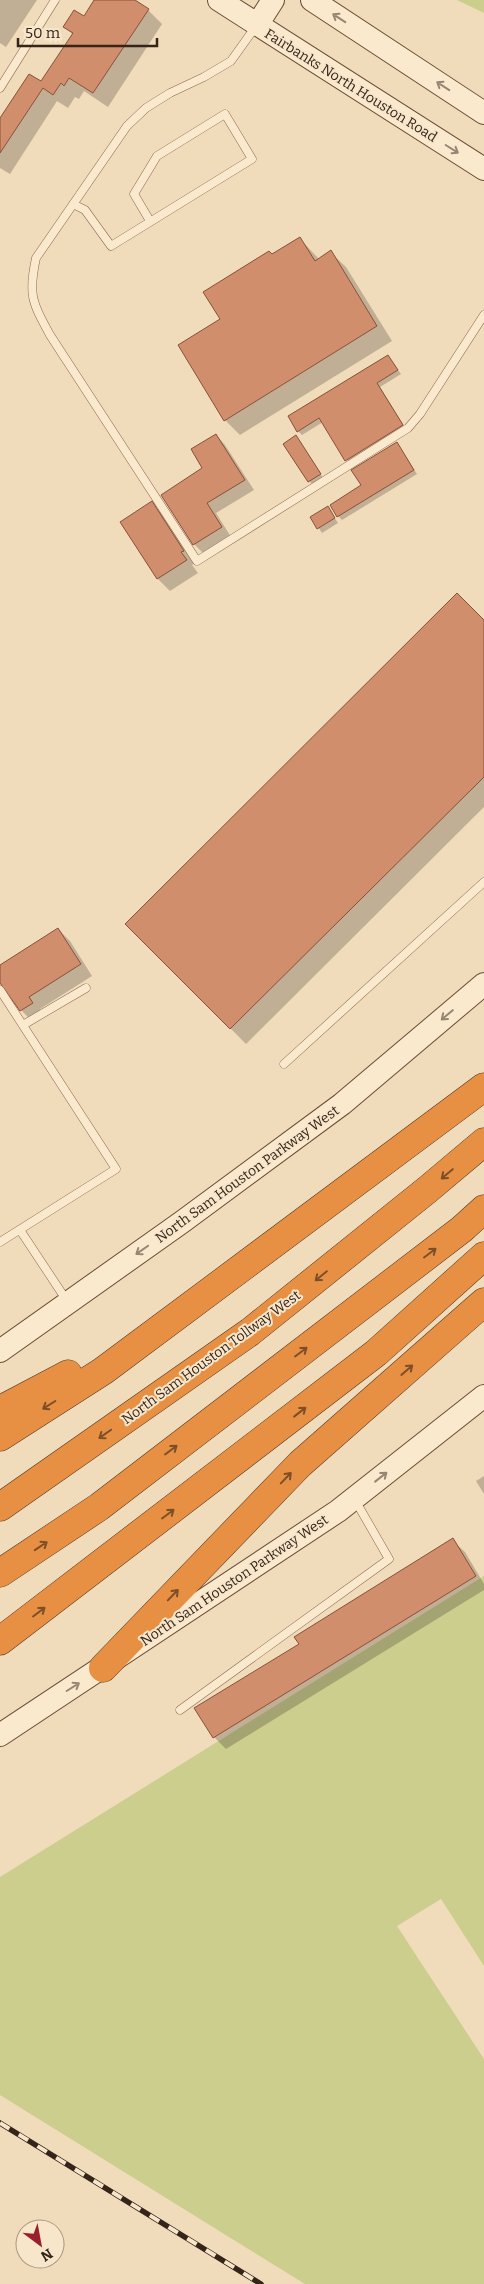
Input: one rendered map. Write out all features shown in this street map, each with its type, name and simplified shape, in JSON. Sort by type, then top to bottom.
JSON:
[{"type":"highway","points":[[0,1410],[94,1360],[484,1072]]},
{"type":"highway","points":[[0,1437],[102,1372],[484,1088]]},
{"type":"highway","name":"North Sam Houston Tollway West","points":[[0,1507],[250,1332],[419,1197],[484,1142]]},
{"type":"highway","points":[[0,1573],[99,1507],[462,1229],[484,1209]]},
{"type":"highway","points":[[0,1641],[376,1353],[484,1256]]},
{"type":"highway","points":[[103,1668],[300,1464],[484,1302]]},
{"type":"main road","name":"Fairbanks North Houston Road","points":[[219,0],[484,169]]},
{"type":"main road","points":[[257,25],[273,0]]},
{"type":"main road","points":[[312,0],[484,113]]},
{"type":"main road","name":"North Sam Houston Parkway West","points":[[0,1351],[342,1104],[484,984]]},
{"type":"main road","name":"North Sam Houston Parkway West","points":[[0,1734],[103,1668],[354,1499],[484,1396]]},
{"type":"lane","points":[[0,88],[55,0]]},
{"type":"lane","points":[[257,25],[231,61],[204,77],[170,93],[146,108],[127,126],[36,258],[31,283],[35,307],[50,335],[197,561],[408,428],[420,414],[484,315]]},
{"type":"lane","points":[[73,204],[85,210],[94,219],[111,246],[252,159],[225,114],[157,156],[134,194],[150,221]]},
{"type":"lane","points":[[284,1064],[484,882]]},
{"type":"lane","points":[[23,1025],[86,988]]},
{"type":"lane","points":[[0,990],[116,1169],[0,1242]]},
{"type":"lane","points":[[20,1230],[68,1303]]},
{"type":"lane","points":[[180,1710],[389,1559],[354,1499]]},
{"type":"green space","points":[[457,0],[484,0],[484,13]]},
{"type":"green space","points":[[484,1576],[484,1966],[441,1899],[397,1926],[484,2059],[484,2284],[305,2284],[0,2095],[0,1877]]},
{"type":"building","points":[[94,0],[135,0],[149,9],[93,93],[69,78],[64,86],[61,83],[53,95],[43,88],[0,153],[0,118],[29,74],[41,81],[73,33],[63,27],[74,10],[84,16]]},
{"type":"building","points":[[300,237],[315,261],[331,250],[377,326],[224,421],[178,345],[220,319],[203,292],[269,251],[272,254]]},
{"type":"building","points":[[388,355],[398,370],[377,383],[403,425],[345,461],[319,418],[297,432],[288,416]]},
{"type":"building","points":[[216,434],[245,480],[207,503],[222,527],[193,545],[161,495],[202,468],[191,449]]},
{"type":"building","points":[[296,435],[321,474],[308,482],[283,444]]},
{"type":"building","points":[[397,442],[414,470],[337,517],[330,505],[361,485],[351,470]]},
{"type":"building","points":[[152,501],[184,551],[181,552],[187,560],[157,579],[120,522]]},
{"type":"building","points":[[328,506],[335,518],[317,529],[310,517]]},
{"type":"building","points":[[457,593],[484,620],[484,777],[230,1029],[125,924]]},
{"type":"building","points":[[58,928],[81,964],[29,997],[33,1003],[20,1011],[0,983],[0,965]]},
{"type":"building","points":[[453,1538],[476,1576],[213,1738],[194,1708],[299,1644],[294,1637]]},
{"type":"railway","points":[[0,2123],[261,2284]]}]
